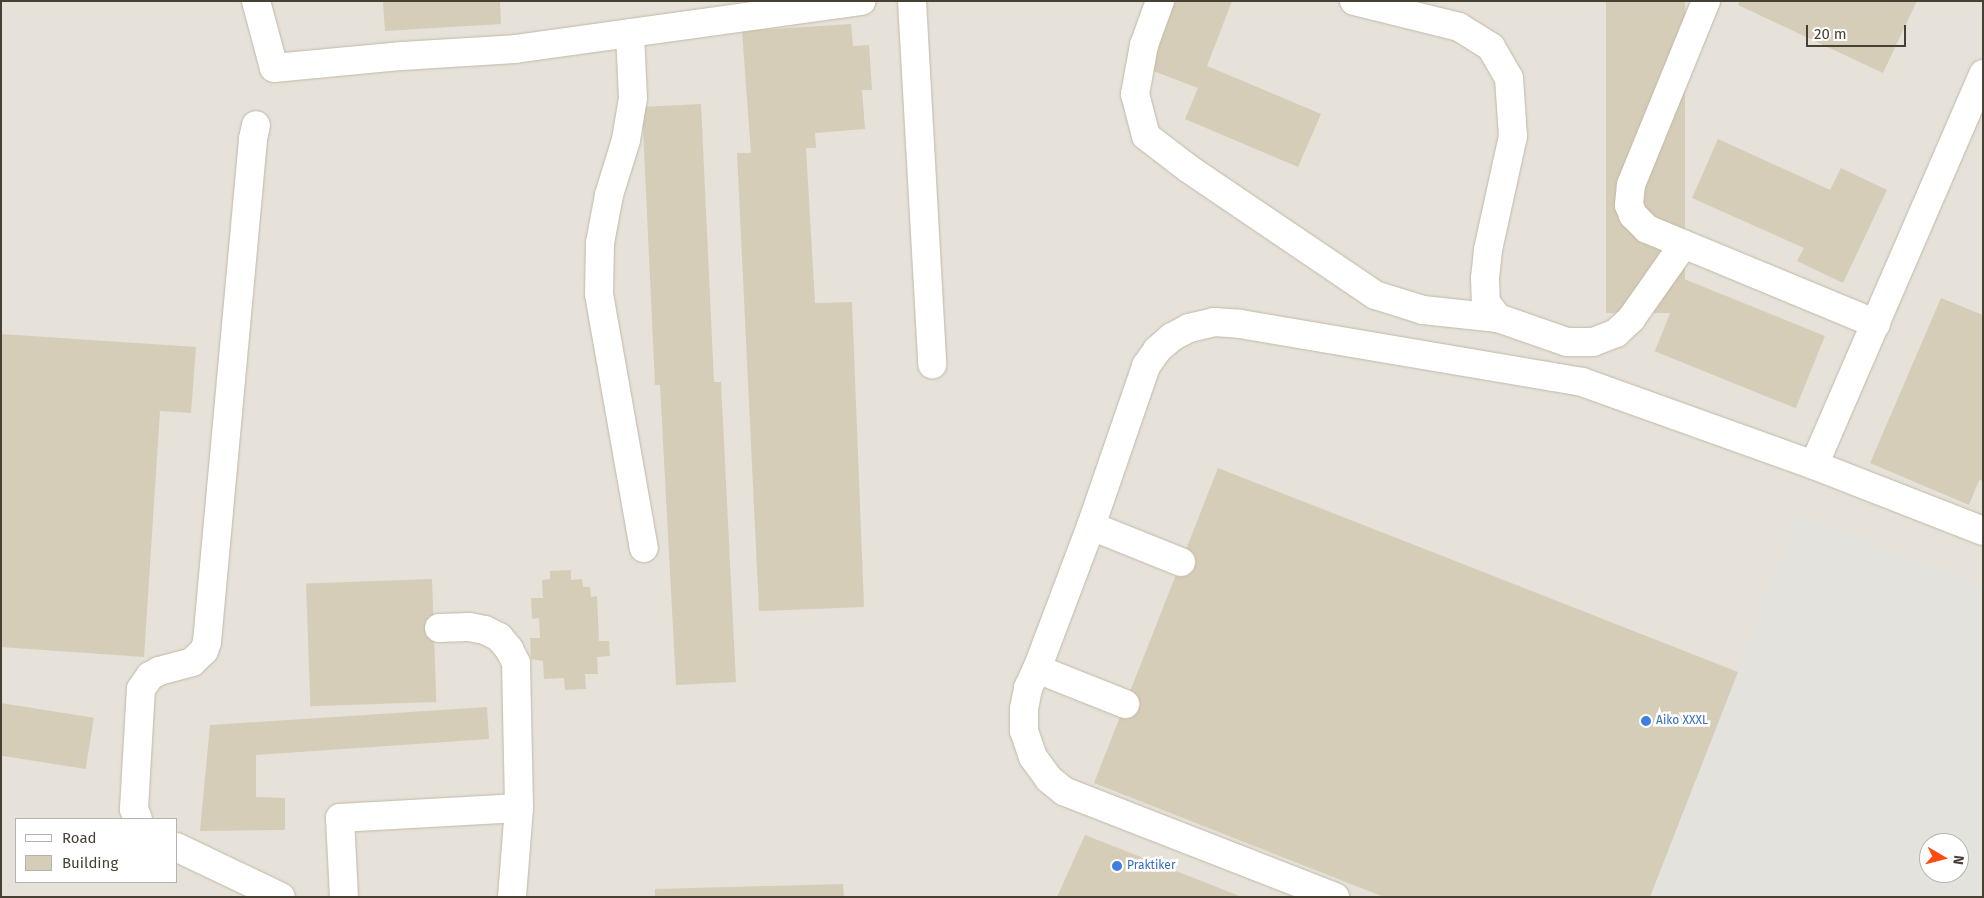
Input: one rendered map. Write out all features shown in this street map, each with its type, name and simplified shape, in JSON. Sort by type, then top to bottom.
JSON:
[{"type":"lane","points":[[256,1],[274,68],[515,48],[862,1]]},
{"type":"lane","points":[[912,1],[932,364]]},
{"type":"lane","points":[[1160,1],[1144,45],[1135,94],[1146,136],[1189,169],[1375,295],[1423,310],[1498,318],[1567,342],[1593,342],[1616,333],[1631,319],[1683,245]]},
{"type":"lane","points":[[1354,1],[1452,13],[1459,27],[1491,47],[1509,78],[1513,136],[1488,250],[1485,278],[1486,303],[1498,318]]},
{"type":"lane","points":[[1706,1],[1631,185],[1629,205],[1638,223],[1647,230],[1876,324]]},
{"type":"lane","points":[[630,33],[633,98],[626,140],[609,195],[600,243],[599,294],[644,548]]},
{"type":"lane","points":[[1814,465],[1983,74]]},
{"type":"lane","points":[[138,818],[134,809],[141,689],[150,676],[159,671],[192,662],[204,651],[207,642],[252,149],[256,125]]},
{"type":"lane","points":[[1335,897],[1065,792],[1049,779],[1033,756],[1024,731],[1024,709],[1028,688],[1091,526],[1146,366],[1157,350],[1172,337],[1189,328],[1214,322],[1240,324],[1582,382],[1814,465],[1983,531]]},
{"type":"lane","points":[[1091,526],[1181,562]]},
{"type":"lane","points":[[439,628],[469,627],[485,630],[499,637],[509,649],[516,663],[519,808],[512,897]]},
{"type":"lane","points":[[1037,668],[1125,704]]},
{"type":"lane","points":[[344,897],[340,818],[519,808]]},
{"type":"lane","points":[[178,849],[281,897]]},
{"type":"shaded area","points":[[1,1],[1983,1],[1983,897],[1,897]]},
{"type":"shaded area","points":[[1797,514],[1983,586],[1983,897],[1650,897]]},
{"type":"building","points":[[383,1],[500,1],[501,24],[385,31]]},
{"type":"building","points":[[1174,1],[1232,1],[1207,66],[1321,114],[1298,167],[1185,119],[1198,88],[1148,69]]},
{"type":"building","points":[[1606,1],[1685,1],[1685,313],[1606,313]]},
{"type":"building","points":[[1740,1],[1917,1],[1883,73],[1738,5]]},
{"type":"building","points":[[851,24],[853,46],[869,45],[872,90],[862,90],[865,129],[815,133],[816,148],[806,148],[815,303],[852,302],[864,607],[759,611],[737,153],[751,153],[742,31]]},
{"type":"building","points":[[701,104],[714,382],[721,382],[736,682],[676,685],[660,385],[655,385],[642,107]]},
{"type":"building","points":[[1718,139],[1830,190],[1841,168],[1887,190],[1843,283],[1797,261],[1804,248],[1692,198]]},
{"type":"building","points":[[1684,279],[1825,336],[1796,408],[1655,351]]},
{"type":"building","points":[[1941,298],[1983,315],[1983,481],[1979,480],[1969,505],[1870,463]]},
{"type":"building","points":[[1,334],[196,347],[191,413],[160,411],[144,657],[1,647]]},
{"type":"building","points":[[1218,468],[1738,672],[1650,897],[1384,897],[1094,783]]},
{"type":"building","points":[[571,570],[571,580],[582,579],[583,587],[590,587],[591,597],[597,596],[599,641],[609,641],[610,656],[597,657],[598,674],[585,674],[586,689],[565,690],[564,678],[544,679],[543,661],[531,659],[530,638],[540,638],[539,618],[532,619],[531,598],[543,598],[542,580],[550,579],[550,571]]},
{"type":"building","points":[[432,579],[436,702],[310,706],[306,583]]},
{"type":"building","points":[[1,703],[94,718],[86,769],[1,756]]},
{"type":"building","points":[[487,707],[489,739],[256,755],[256,797],[285,798],[285,830],[200,831],[210,725]]},
{"type":"building","name":"Praktiker","points":[[1085,835],[1242,897],[1057,897]]},
{"type":"building","points":[[843,884],[844,897],[655,897],[655,889]]},
{"type":"place","name":"Aiko XXXL","points":[[1646,721]]},
{"type":"place","name":"Praktiker","points":[[1117,866]]}]
